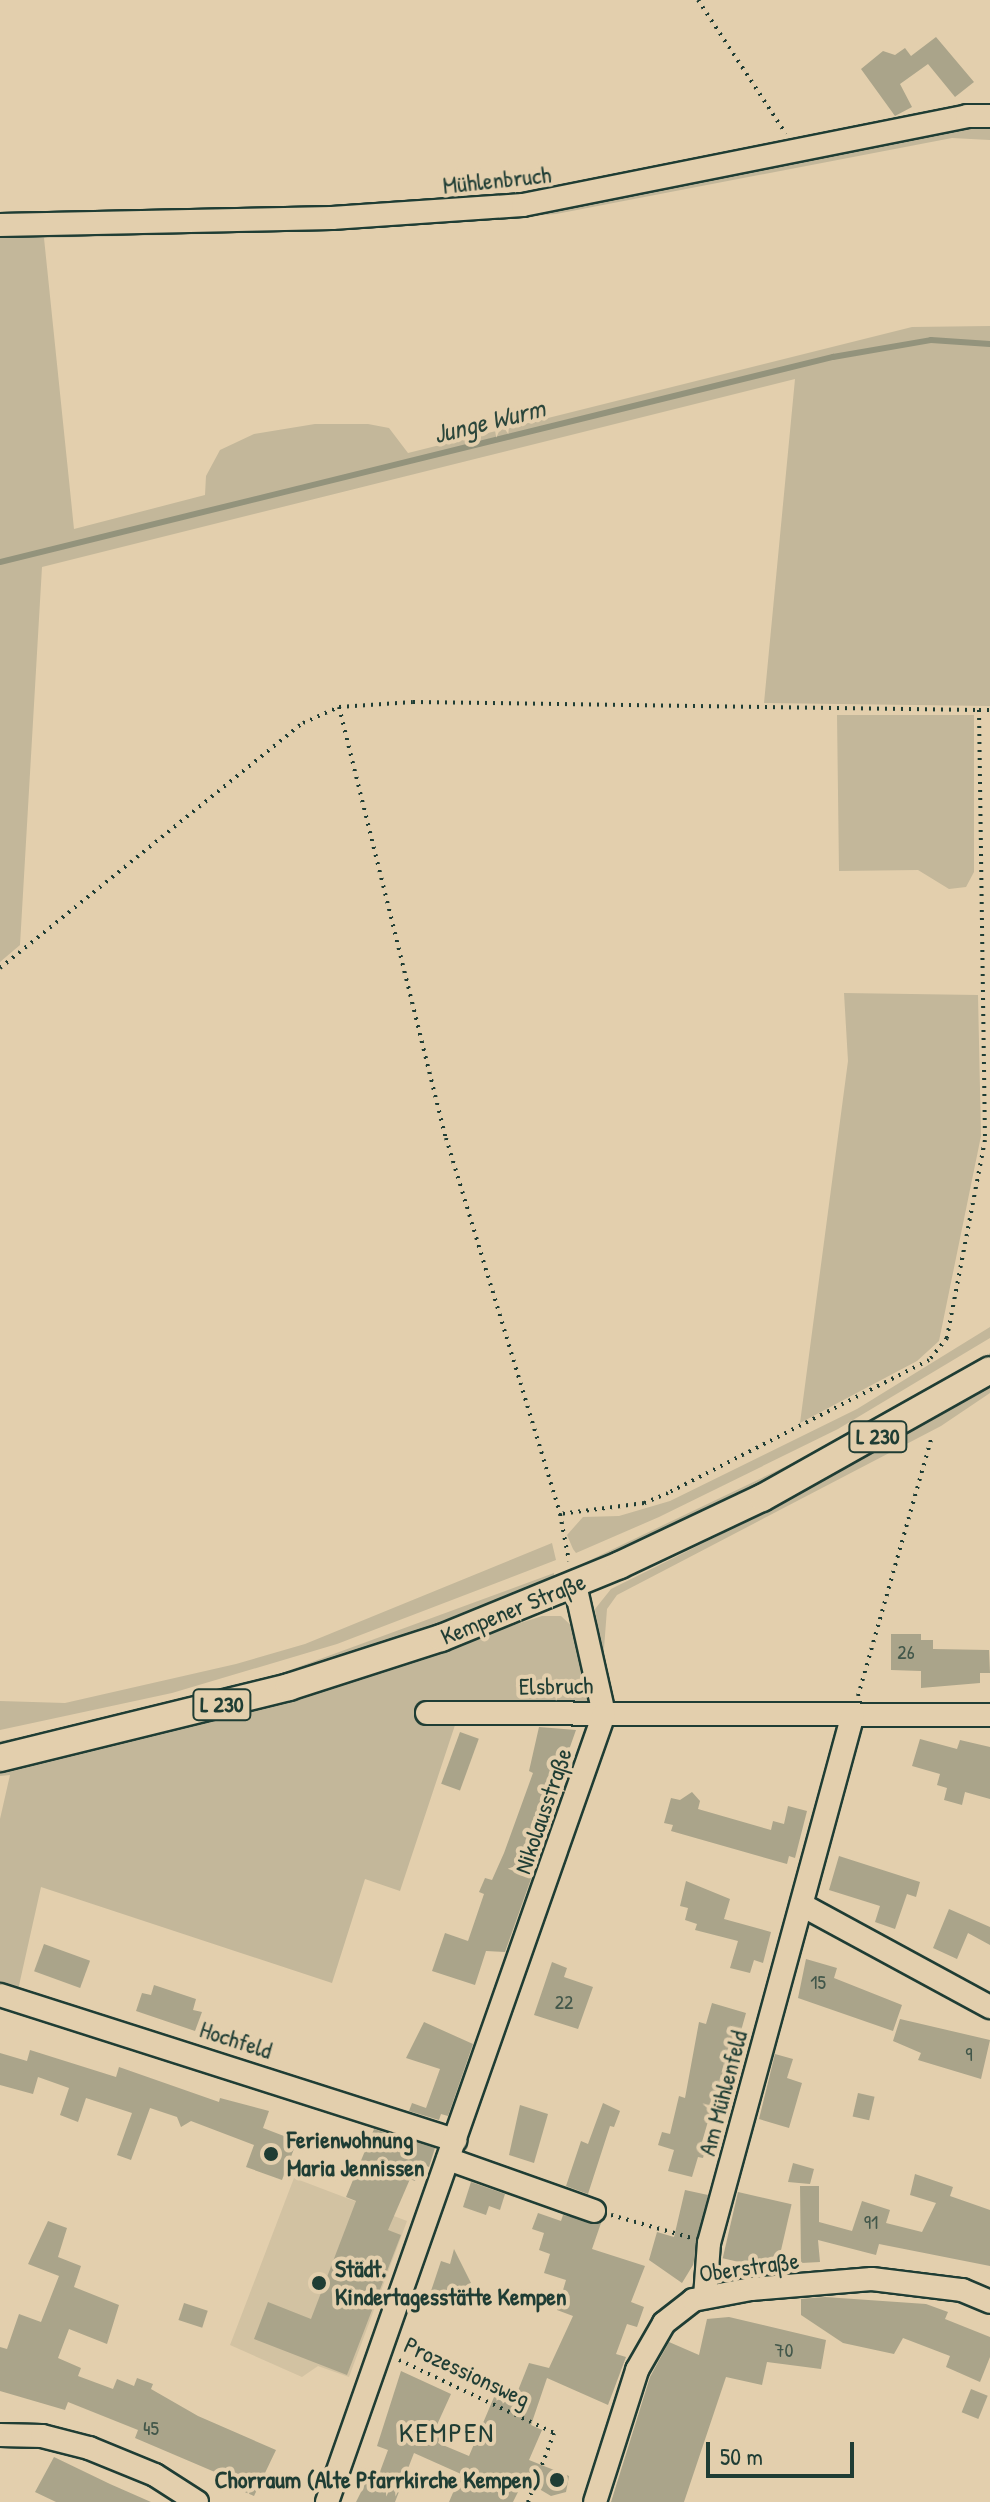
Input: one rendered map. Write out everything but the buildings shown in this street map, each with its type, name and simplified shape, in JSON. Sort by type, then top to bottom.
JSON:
[{"type":"main road","name":"Kempener Straße","points":[[0,1758],[289,1687],[441,1638],[572,1573],[841,1458],[990,1370]]},
{"type":"street","name":"Mühlenbruch","points":[[0,225],[332,218],[509,207],[794,154],[967,116],[990,116]]},
{"type":"street","name":"Elsbruch","points":[[427,1713],[604,1714],[572,1573]]},
{"type":"street","points":[[604,1714],[990,1715]]},
{"type":"street","name":"Nikolausstraße","points":[[327,2502],[604,1714]]},
{"type":"street","name":"Am Mühlenfeld","points":[[705,2297],[709,2243],[853,1714]]},
{"type":"street","points":[[802,1905],[990,2007]]},
{"type":"street","name":"Hochfeld","points":[[0,1995],[451,2150]]},
{"type":"street","points":[[451,2150],[594,2211]]},
{"type":"street","name":"Oberstraße","points":[[595,2502],[637,2370],[664,2323],[705,2297],[872,2279],[962,2290],[990,2302]]},
{"type":"street","points":[[0,2435],[42,2436],[89,2448],[155,2475],[197,2502]]},
{"type":"path","points":[[698,0],[790,140],[794,154]]},
{"type":"path","points":[[0,968],[303,723],[339,707],[413,702],[990,710]]},
{"type":"path","points":[[339,707],[446,1138],[560,1514],[572,1573]]},
{"type":"path","points":[[560,1514],[644,1503],[668,1493],[929,1360],[947,1338],[985,1140],[979,710]]},
{"type":"path","points":[[853,1714],[932,1437]]},
{"type":"path","points":[[572,1573],[582,1555]]},
{"type":"path","points":[[555,1566],[572,1573]]},
{"type":"path","points":[[594,2211],[709,2243]]},
{"type":"path","name":"Prozessionsweg","points":[[379,2351],[554,2433],[528,2502]]},
{"type":"shaded area","points":[[966,126],[990,126],[990,140],[952,138],[556,214],[323,231],[44,238],[74,529],[205,495],[206,476],[220,450],[254,434],[315,424],[368,424],[389,428],[408,453],[912,327],[990,326],[990,706],[764,703],[795,379],[42,567],[20,945],[0,962],[0,233],[355,223]]},
{"type":"shaded area","points":[[837,715],[974,715],[974,872],[966,887],[949,889],[918,870],[839,871]]},
{"type":"shaded area","points":[[844,993],[978,995],[981,1136],[939,1341],[917,1361],[800,1423],[848,1061]]},
{"type":"shaded area","points":[[990,1327],[990,1338],[838,1429],[659,1517],[576,1553],[573,1549],[567,1535],[583,1517],[619,1516],[670,1501],[857,1409]]},
{"type":"shaded area","points":[[990,1353],[990,1360],[831,1453],[588,1567],[584,1563],[862,1430]]},
{"type":"shaded area","points":[[990,1381],[990,1393],[941,1426],[617,1595],[607,1609],[603,1662],[595,1609],[611,1589],[780,1505]]},
{"type":"shaded area","points":[[552,1543],[556,1560],[337,1644],[172,1693],[0,1730],[0,1701],[65,1703],[236,1664],[305,1644]]},
{"type":"shaded area","points":[[554,1573],[554,1579],[415,1635],[289,1677],[0,1747],[0,1741],[90,1724],[282,1673]]},
{"type":"shaded area","points":[[542,1616],[561,1616],[577,1631],[589,1689],[586,1704],[457,1719],[400,1891],[365,1879],[332,1983],[41,1887],[18,1990],[0,1985],[0,1819],[10,1775],[0,1776],[0,1766],[265,1706]]},
{"type":"shaded area","name":"Städt. Kindertagesstätte Kempen","points":[[294,2178],[407,2221],[349,2377],[318,2366],[302,2377],[230,2345]]},
{"type":"waterway","name":"Junge Wurm","points":[[0,562],[833,357],[931,340],[990,344]]},
{"type":"place","name":"Ferienwohnung Maria Jennissen","points":[[271,2154]]},
{"type":"place","name":"Städt. Kindertagesstätte Kempen","points":[[319,2283]]},
{"type":"place","name":"Chorraum (Alte Pfarrkirche Kempen)","points":[[557,2480]]},
{"type":"district","name":"KEMPEN","points":[[447,2432]]}]
